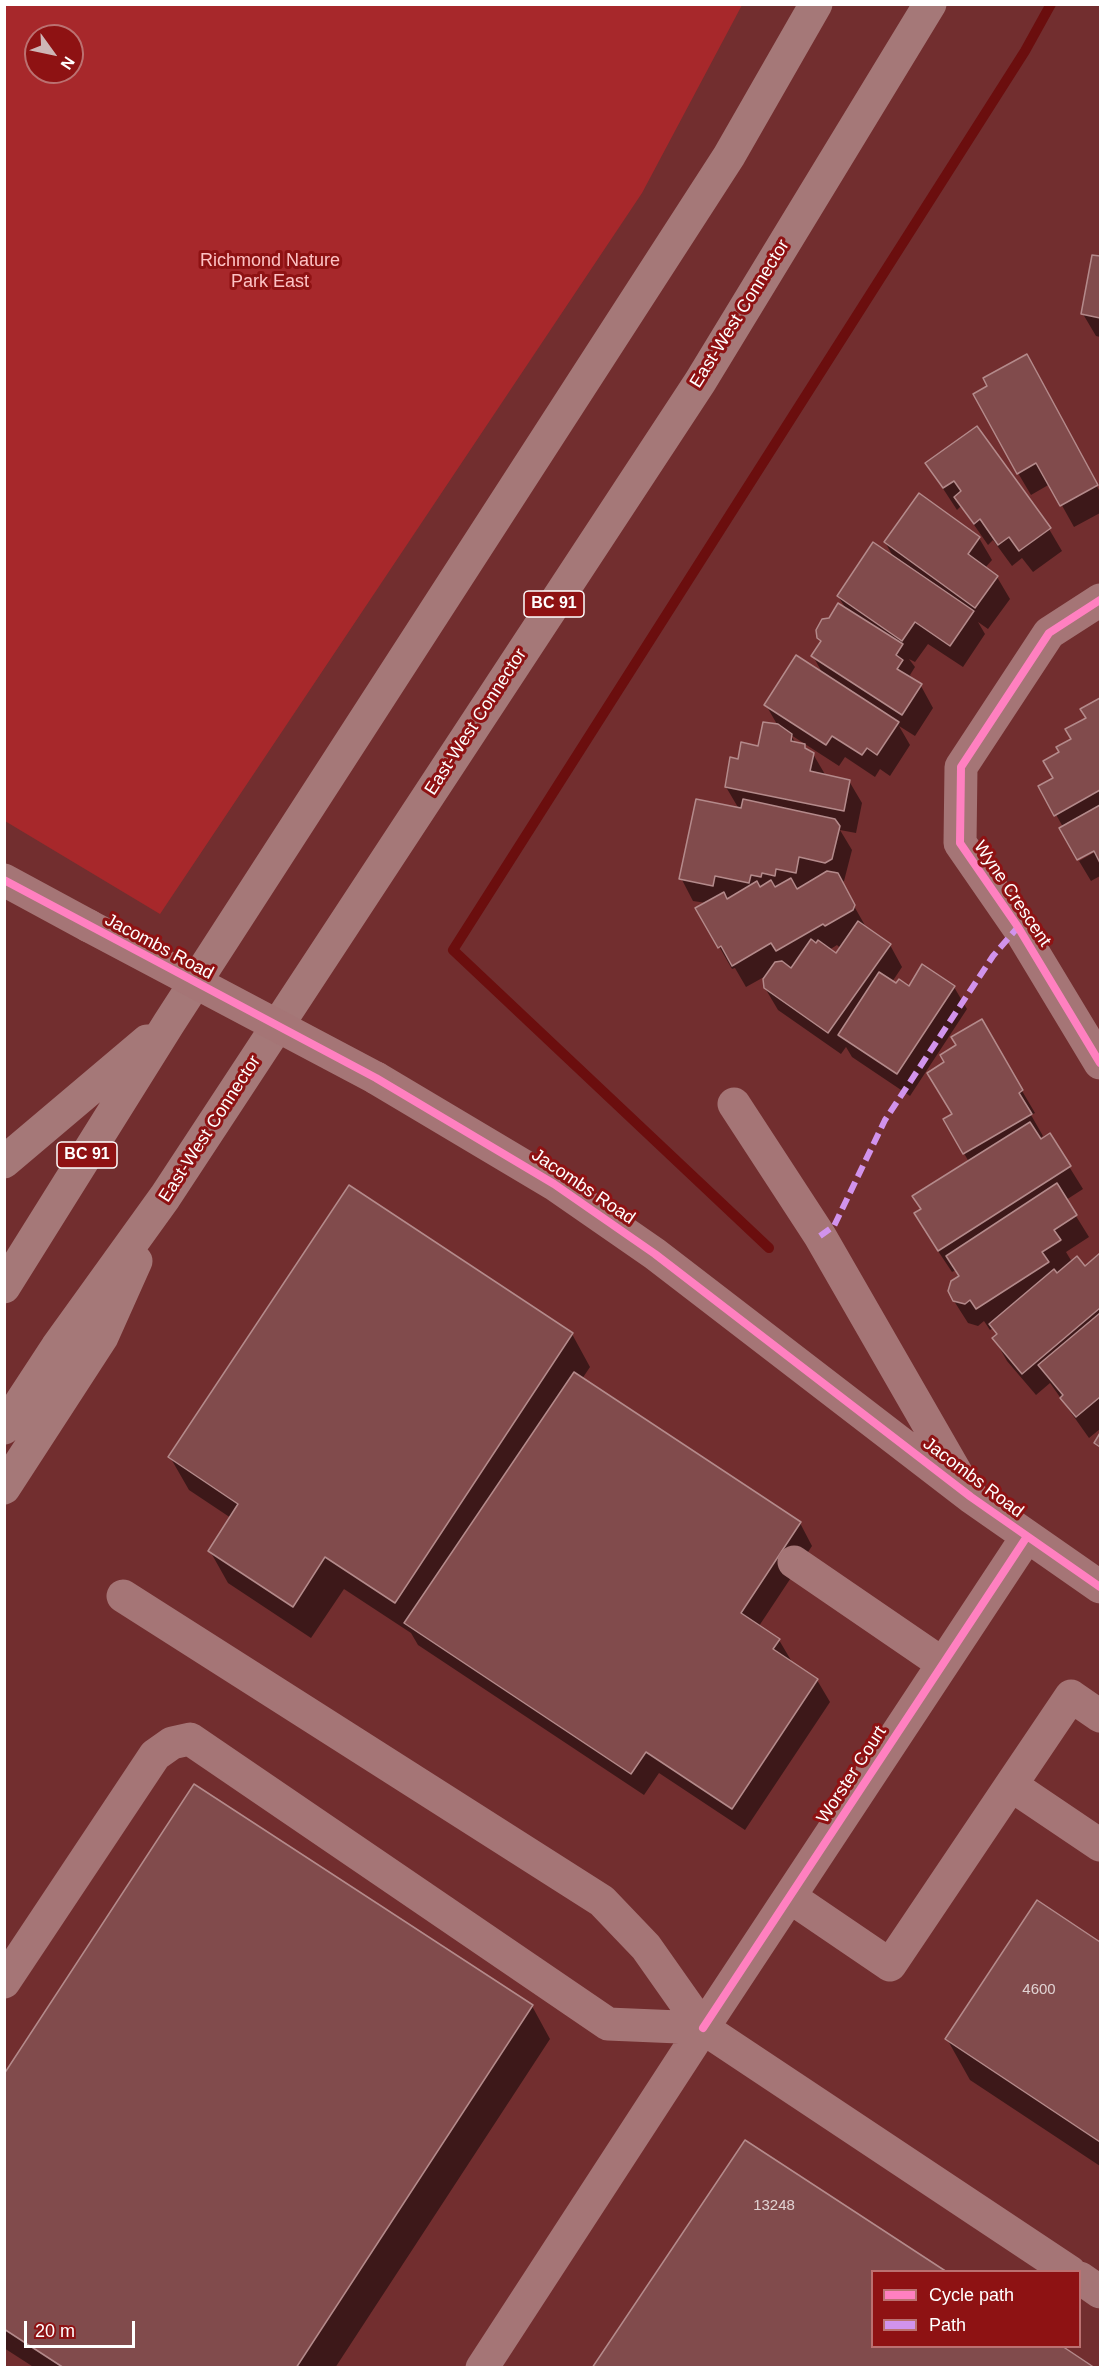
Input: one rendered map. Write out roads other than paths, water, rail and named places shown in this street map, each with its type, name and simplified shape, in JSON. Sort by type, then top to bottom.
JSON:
[{"type":"highway","name":"BC 91","points":[[4,1287],[169,1023],[729,156],[816,4]]},
{"type":"highway","name":"East-West Connector","points":[[4,1428],[57,1347],[165,1197],[700,382],[930,4]]},
{"type":"highway","points":[[4,1162],[169,1023]]},
{"type":"highway","points":[[4,1488],[102,1337],[165,1197]]},
{"type":"street","name":"Wyne Crescent","points":[[1101,600],[1049,633],[961,767],[960,843],[1018,927],[1101,1063]]},
{"type":"street","name":"Jacombs Road","points":[[4,880],[376,1078],[554,1184],[646,1247],[831,1387],[970,1497],[1026,1538],[1101,1587]]},
{"type":"street","points":[[734,1104],[820,1236],[970,1497]]},
{"type":"street","name":"Worster Court","points":[[482,2367],[1026,1538]]},
{"type":"street","points":[[794,1562],[943,1664]]},
{"type":"street","points":[[123,1596],[602,1901],[645,1947],[703,2028],[1068,2270]]},
{"type":"street","points":[[790,1897],[890,1965],[1071,1696],[1101,1716]]},
{"type":"street","points":[[4,1982],[155,1755],[172,1743],[190,1738],[608,2024],[703,2028]]},
{"type":"street","points":[[1011,1785],[1101,1845]]},
{"type":"street","points":[[1081,2279],[1101,2292]]},
{"type":"waterway","points":[[769,1248],[453,950],[1025,51],[1051,4]]},
{"type":"park label","name":"Richmond Nature Park East","points":[[270,271]]}]
